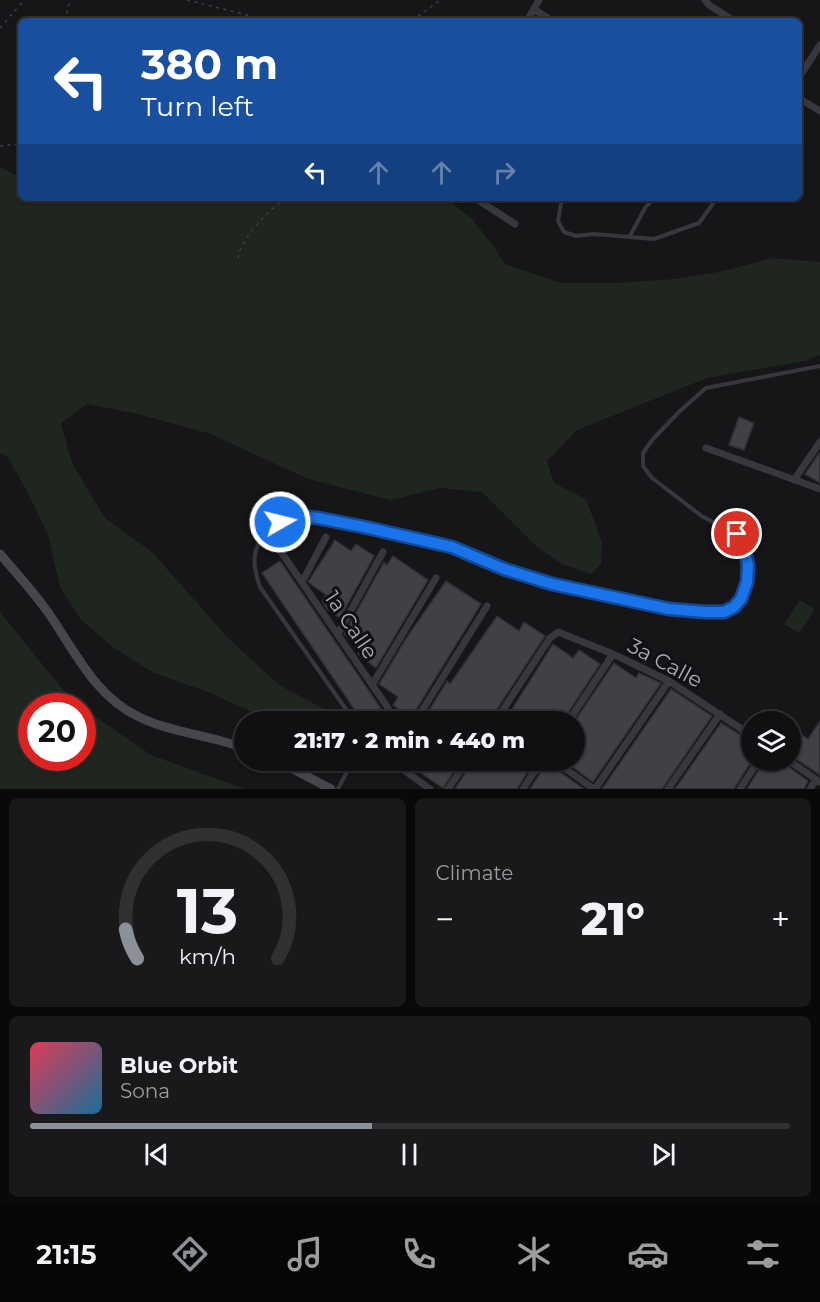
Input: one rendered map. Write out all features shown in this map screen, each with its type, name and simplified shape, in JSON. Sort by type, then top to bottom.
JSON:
[{"type":"main road","points":[[0,554],[46,610],[86,673],[112,699],[137,716],[166,728],[220,739],[234,744]]},
{"type":"main road","points":[[297,771],[331,789]]},
{"type":"street","points":[[529,18],[539,0]]},
{"type":"street","points":[[705,0],[729,18]]},
{"type":"street","points":[[534,9],[548,18]]},
{"type":"street","points":[[802,65],[820,45]]},
{"type":"street","points":[[802,100],[820,111]]},
{"type":"street","points":[[480,201],[515,224]]},
{"type":"street","points":[[794,480],[820,442]]},
{"type":"street","points":[[706,448],[820,489]]},
{"type":"street","points":[[302,582],[326,537]]},
{"type":"street","name":"1a Calle","points":[[279,549],[389,711]]},
{"type":"street","points":[[338,634],[383,552]]},
{"type":"street","points":[[372,685],[436,578]]},
{"type":"street","points":[[422,711],[487,606]]},
{"type":"street","name":"3a Calle","points":[[503,711],[556,632],[565,633],[669,681],[741,728]]},
{"type":"street","points":[[575,711],[613,654]]},
{"type":"street","points":[[569,771],[595,789],[669,681]]},
{"type":"street","points":[[668,789],[720,714]]},
{"type":"street","points":[[801,769],[818,780],[810,789]]},
{"type":"street","points":[[405,771],[430,789]]},
{"type":"street","points":[[448,789],[460,771]]},
{"type":"street","points":[[523,789],[535,771]]},
{"type":"street","points":[[740,789],[752,771]]},
{"type":"lane","points":[[561,201],[558,221],[564,232],[576,236],[594,234],[654,239],[699,223],[715,201]]},
{"type":"lane","points":[[630,236],[651,201]]},
{"type":"lane","points":[[347,711],[260,587],[255,558],[258,543],[267,531],[280,522],[296,516],[318,518],[452,547],[504,569],[552,584],[669,609],[724,612],[734,607],[741,599],[747,582],[748,566],[744,546],[737,534],[704,517],[652,478],[643,466],[643,453],[681,410],[706,388],[820,366]]},
{"type":"lane","points":[[338,789],[347,771]]},
{"type":"path","points":[[0,28],[24,0]]},
{"type":"path","points":[[66,18],[70,0]]},
{"type":"path","points":[[187,0],[259,18]]},
{"type":"path","points":[[416,18],[440,0]]},
{"type":"path","points":[[0,146],[18,144]]},
{"type":"path","points":[[238,258],[255,226],[282,201]]},
{"type":"shaded area","points":[[0,167],[18,176],[18,201],[450,201],[472,219],[505,264],[561,283],[617,283],[675,279],[724,271],[772,258],[820,262],[820,355],[804,361],[707,378],[577,430],[547,461],[554,483],[586,499],[602,542],[601,564],[591,574],[562,564],[537,547],[482,492],[440,488],[391,500],[308,479],[211,434],[138,414],[87,404],[61,423],[72,463],[105,518],[152,552],[228,638],[279,685],[328,711],[250,711],[211,693],[154,673],[114,648],[81,620],[60,587],[48,535],[8,457],[0,453]]},
{"type":"shaded area","points":[[800,600],[815,609],[799,633],[784,624]]},
{"type":"shaded area","points":[[0,612],[66,693],[18,693],[18,771],[96,771],[96,717],[151,755],[245,789],[0,789]]},
{"type":"building","points":[[739,417],[754,423],[744,450],[729,445]]},
{"type":"building","points":[[820,452],[820,483],[805,474]]},
{"type":"building","points":[[335,540],[351,551],[356,544],[374,556],[340,618],[327,609],[322,601],[326,595],[308,582]]},
{"type":"building","points":[[393,556],[428,580],[376,668],[358,654],[363,647],[344,634],[384,562],[387,565]]},
{"type":"building","points":[[280,561],[383,711],[356,711],[262,573]]},
{"type":"building","points":[[446,581],[481,604],[415,711],[401,711],[393,705],[398,697],[379,684],[407,637]]},
{"type":"building","points":[[497,616],[519,631],[524,622],[545,636],[496,711],[429,711],[447,681],[450,684]]},
{"type":"building","points":[[553,644],[573,658],[579,650],[600,664],[569,711],[511,711]]},
{"type":"building","points":[[614,663],[636,678],[639,673],[661,683],[593,782],[578,771],[585,771],[585,711],[581,711]]},
{"type":"building","points":[[671,689],[712,716],[662,789],[602,789]]},
{"type":"building","points":[[820,721],[820,775],[801,762],[801,734],[808,739]]},
{"type":"building","points":[[721,723],[741,735],[741,771],[745,771],[734,789],[675,789]]},
{"type":"building","points":[[418,771],[454,771],[443,788]]},
{"type":"building","points":[[467,771],[528,771],[517,789],[455,789]]},
{"type":"building","points":[[542,771],[558,771],[584,789],[530,789]]},
{"type":"building","points":[[758,771],[794,771],[808,781],[804,789],[747,789]]},
{"type":"route","points":[[280,522],[296,516],[364,527],[452,547],[504,569],[552,584],[669,609],[705,612],[724,612],[734,607],[741,599],[747,582],[748,566],[744,546],[737,534]]}]
